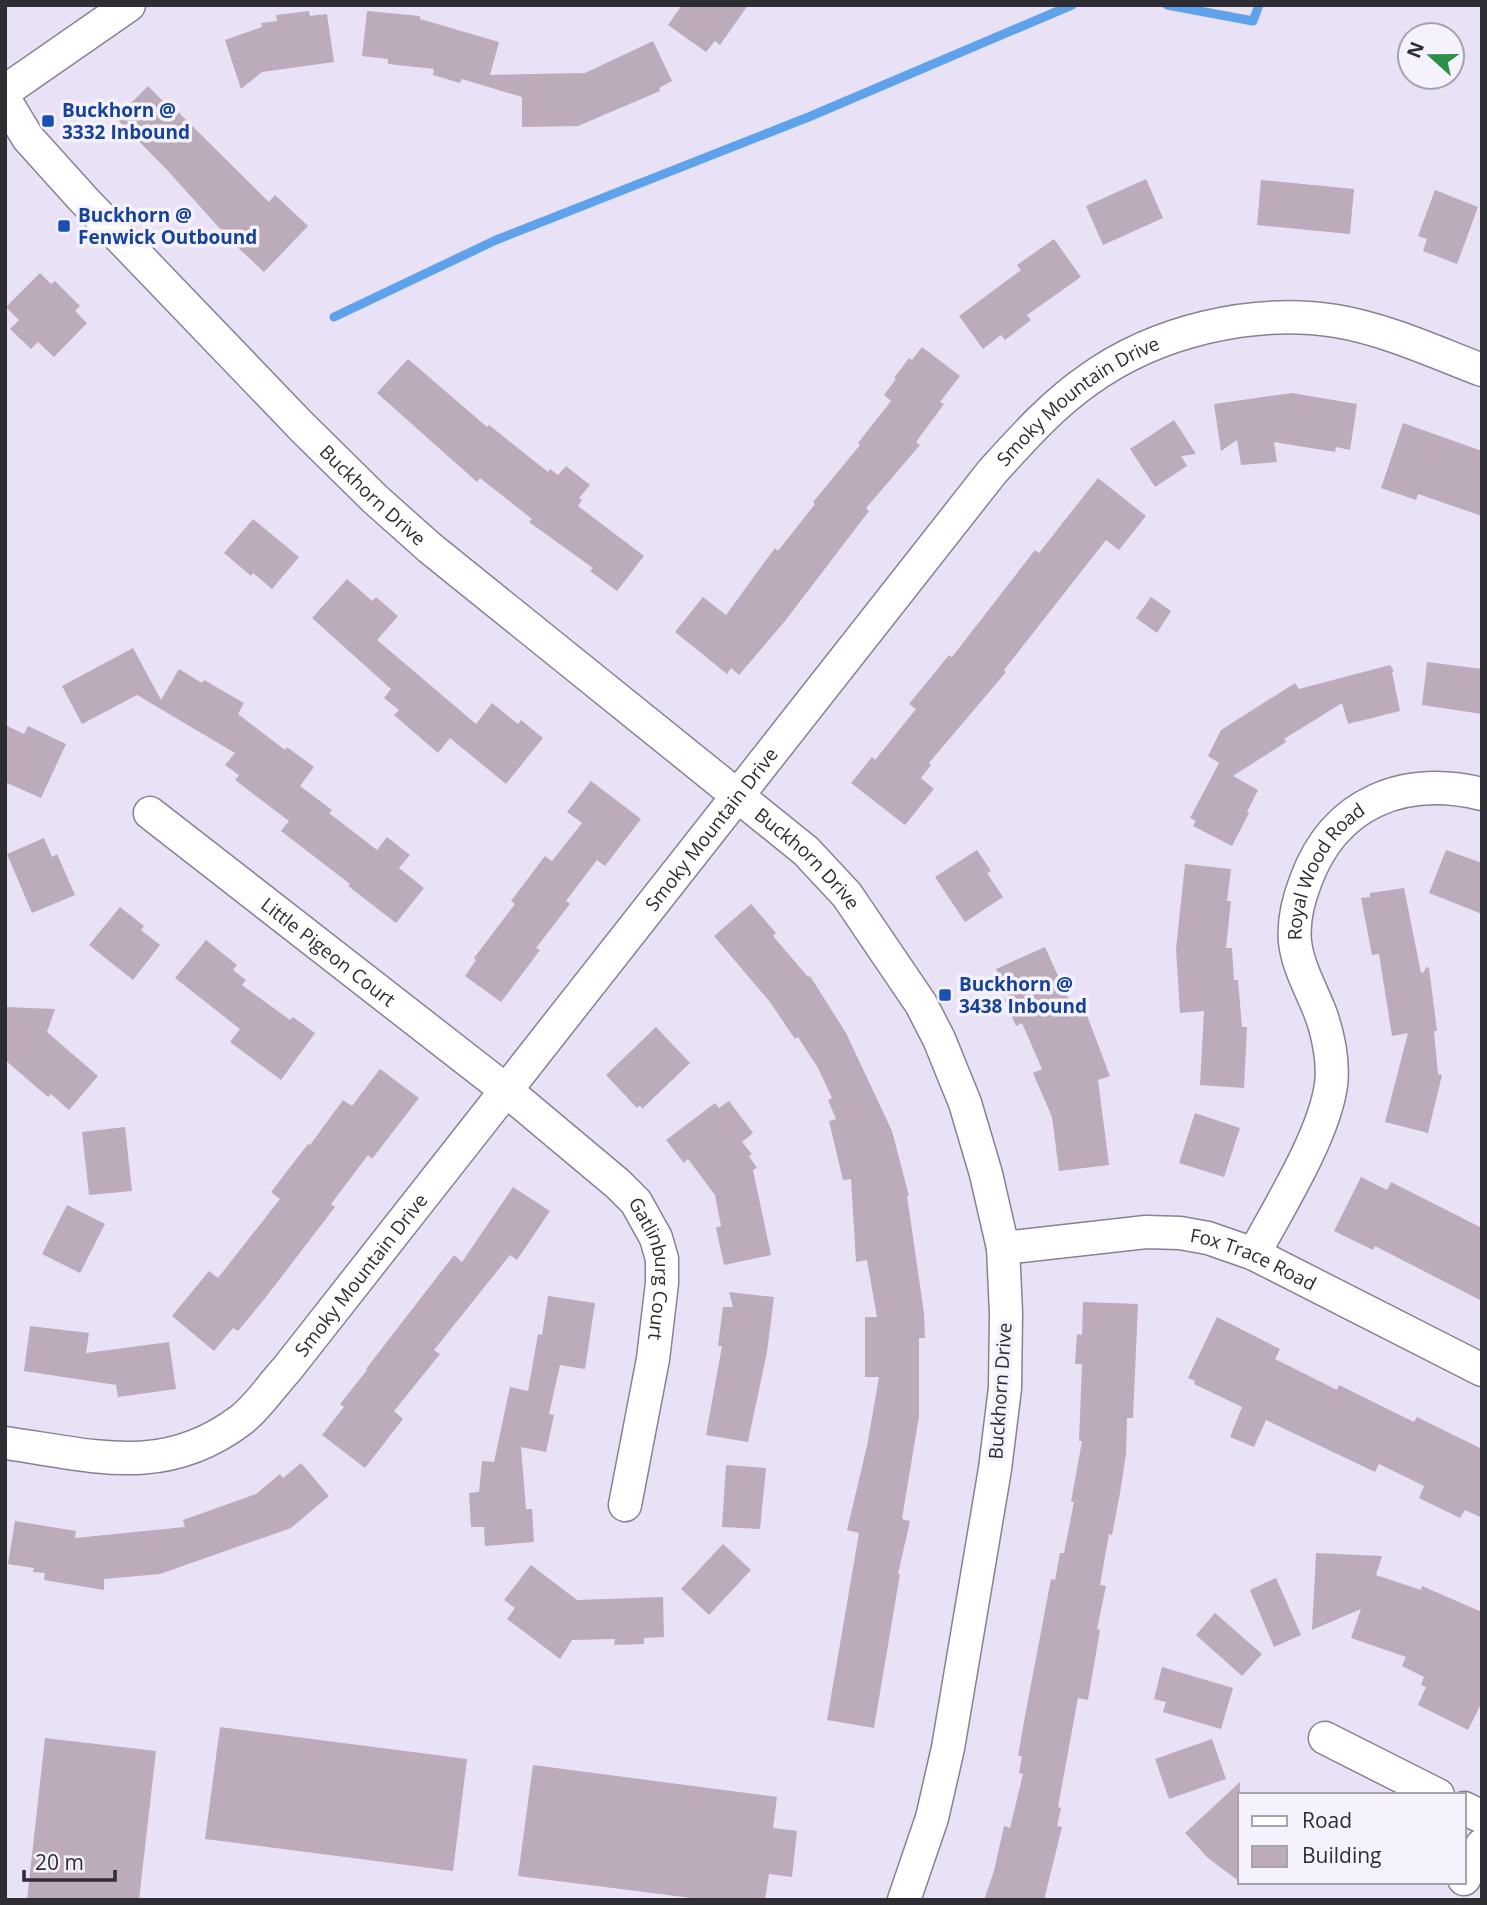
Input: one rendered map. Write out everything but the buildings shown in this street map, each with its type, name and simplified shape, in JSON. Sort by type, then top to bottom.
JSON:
[{"type":"street","points":[[5,91],[129,5]]},
{"type":"street","name":"Buckhorn Drive","points":[[5,100],[28,138],[83,198],[302,427],[375,499],[430,548],[739,794],[806,851],[847,895],[921,1004],[939,1039],[965,1103],[986,1174],[1003,1248],[1005,1388],[995,1469],[948,1748],[932,1818],[904,1900]]},
{"type":"street","name":"Smoky Mountain Drive","points":[[5,1443],[124,1460],[164,1457],[203,1445],[242,1419],[287,1369],[992,472],[1046,414],[1088,380],[1130,354],[1173,337],[1258,319],[1305,317],[1338,321],[1382,333],[1482,370]]},
{"type":"street","name":"Royal Wood Road","points":[[1254,1254],[1302,1164],[1321,1119],[1331,1085],[1330,1051],[1295,941],[1299,900],[1312,864],[1329,835],[1355,812],[1383,797],[1420,787],[1458,788],[1482,794]]},
{"type":"street","name":"Little Pigeon Court","points":[[150,813],[507,1091]]},
{"type":"street","name":"Gatlinburg Court","points":[[507,1091],[636,1202],[659,1249],[662,1271],[661,1309],[625,1505]]},
{"type":"street","name":"Fox Trace Road","points":[[1003,1248],[1146,1232],[1180,1233],[1208,1238],[1254,1254],[1482,1370]]},
{"type":"street","points":[[1325,1738],[1434,1793]]},
{"type":"street","points":[[1466,1809],[1482,1817]]},
{"type":"street","points":[[1466,1875],[1482,1845]]},
{"type":"street","points":[[1454,1900],[1462,1884]]},
{"type":"waterway","points":[[334,317],[496,240],[811,116],[1072,5]]},
{"type":"waterway","points":[[1167,5],[1253,21],[1259,5]]},
{"type":"place","name":"Buckhorn @ 3332 Inbound","points":[[48,121]]},
{"type":"place","name":"Buckhorn @ Fenwick Outbound","points":[[64,226]]},
{"type":"place","name":"Buckhorn @ 3438 Inbound","points":[[945,995]]}]
